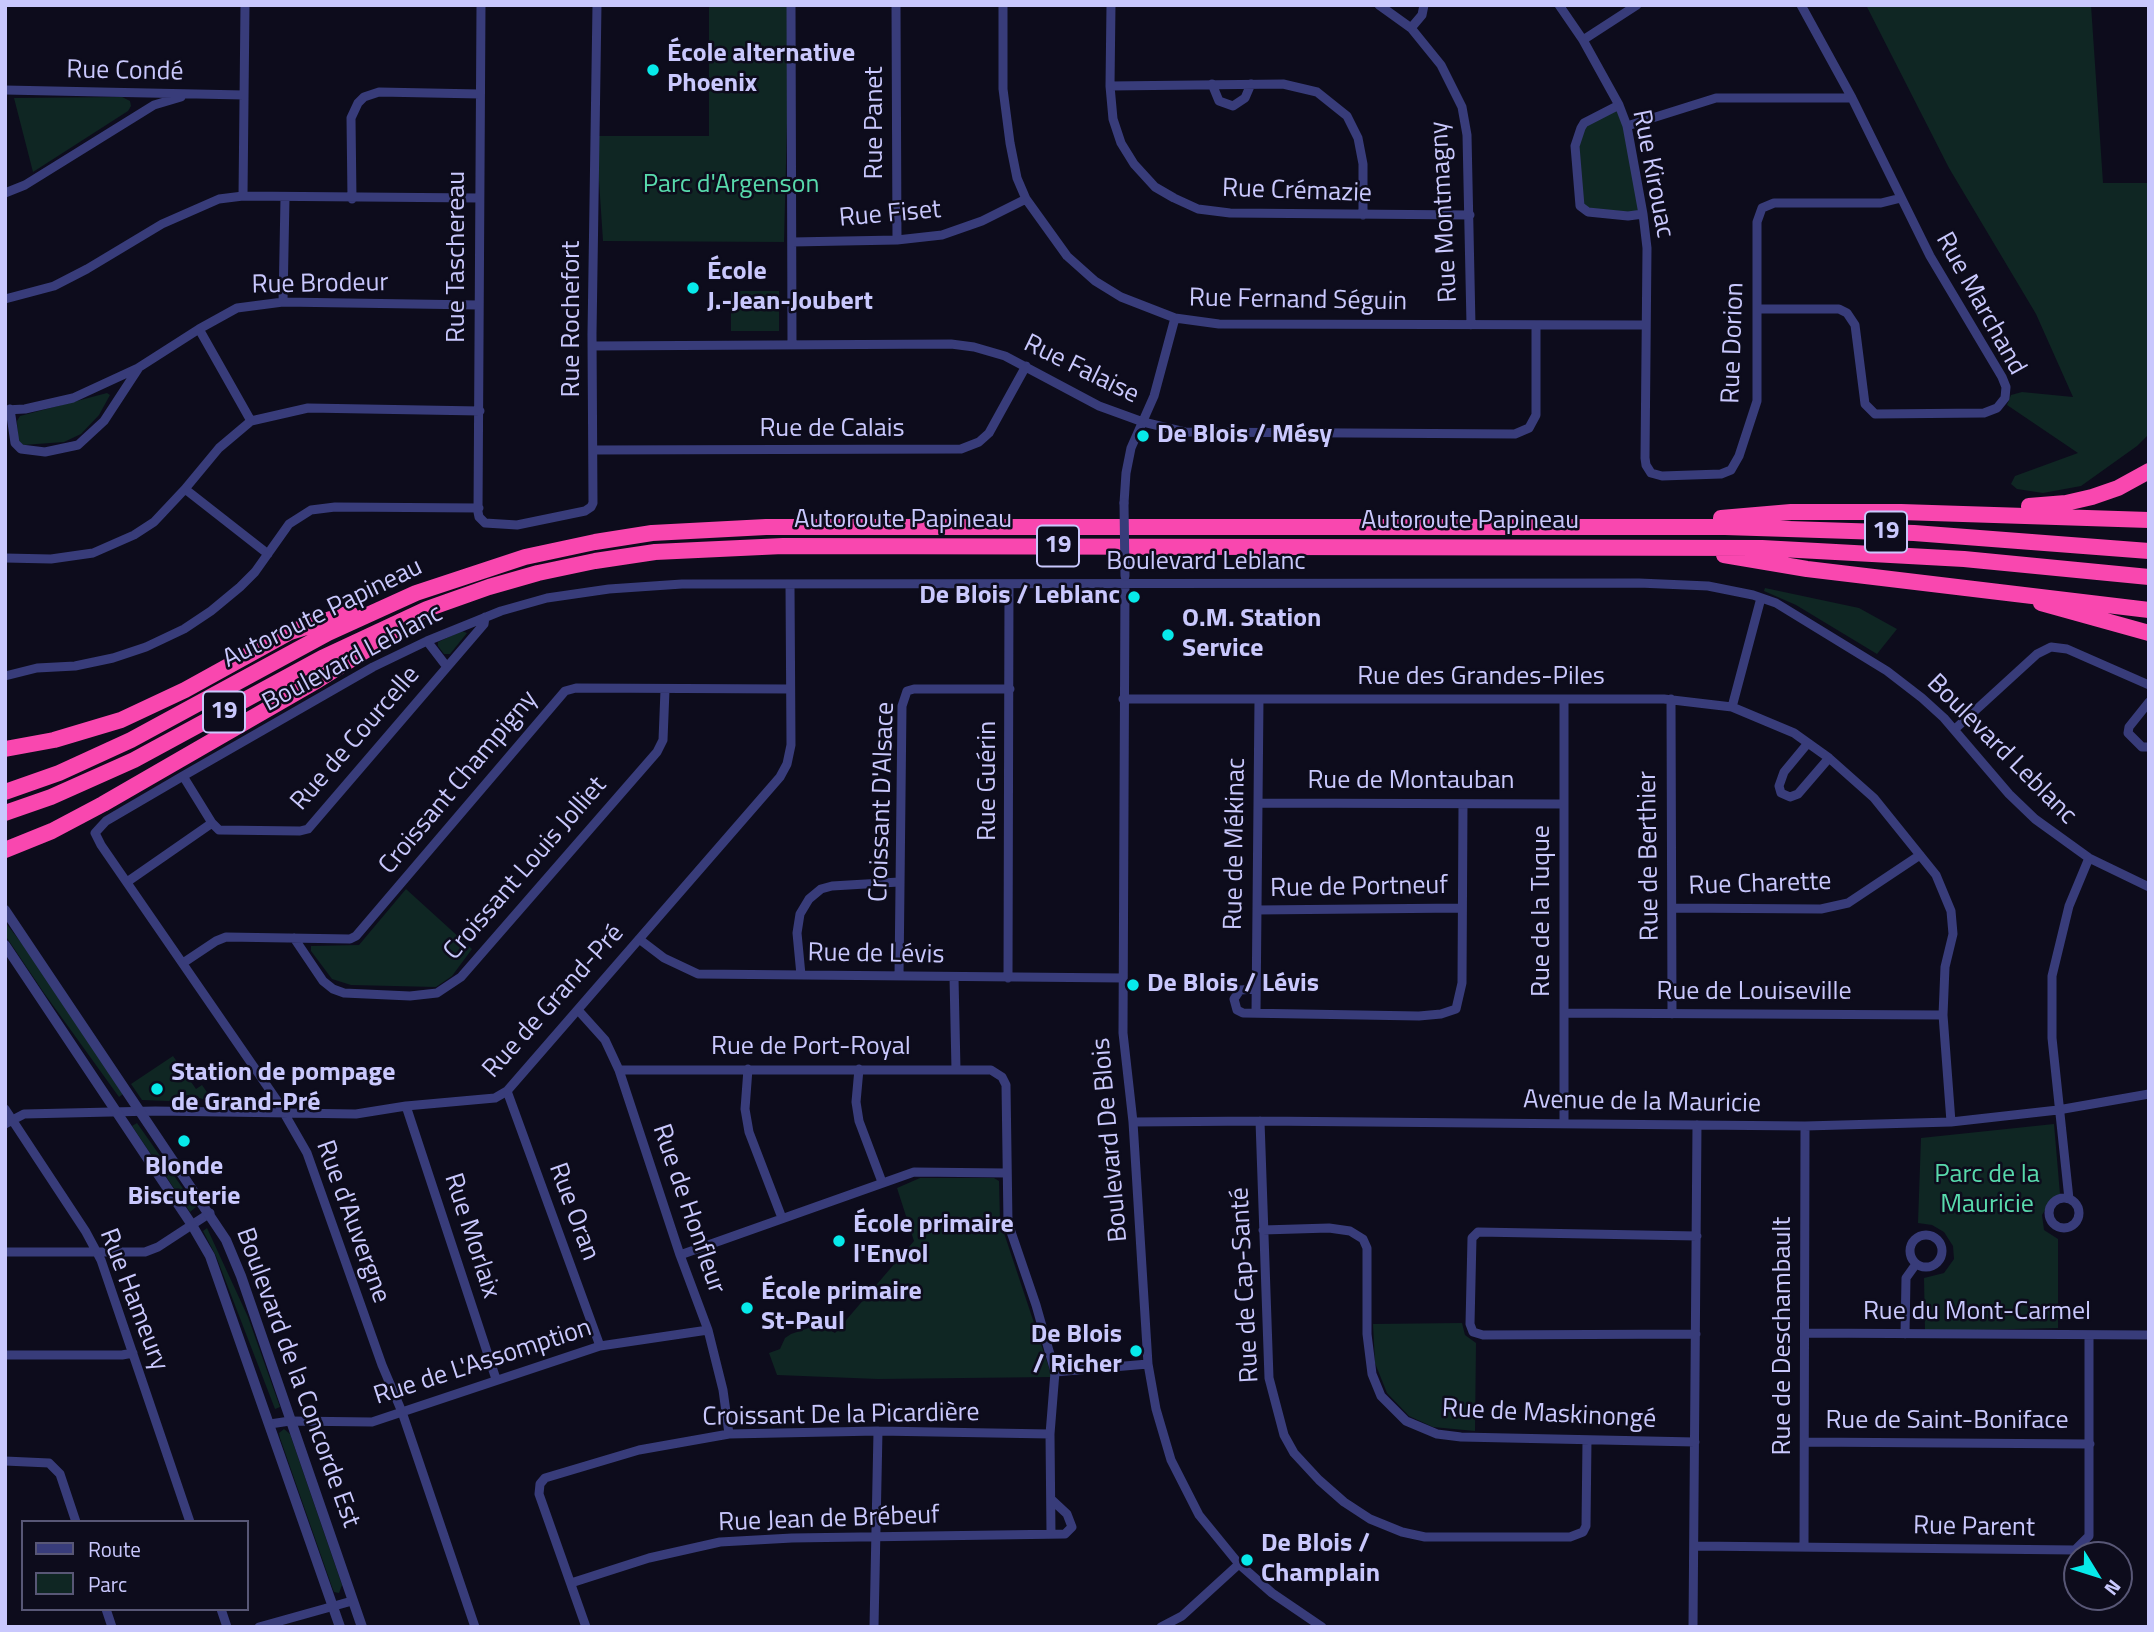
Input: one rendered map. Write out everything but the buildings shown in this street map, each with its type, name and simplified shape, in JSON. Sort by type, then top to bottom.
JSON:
[{"type":"highway","points":[[1993,514],[2022,506],[2066,503],[2092,497],[2118,488],[2149,471]]},
{"type":"highway","points":[[1622,526],[1791,512],[1993,514],[2149,520]]},
{"type":"highway","name":"Autoroute Papineau","points":[[5,792],[59,773],[121,745],[334,630],[432,587],[497,565],[563,548],[631,536],[704,529],[833,526],[1622,526],[1888,532],[2149,551]]},
{"type":"highway","points":[[1669,546],[1820,570],[2149,610]]},
{"type":"highway","name":"Autoroute Papineau","points":[[5,813],[51,797],[134,760],[332,653],[441,604],[504,582],[578,564],[646,553],[728,547],[1669,546],[1865,552],[2149,577]]},
{"type":"highway","points":[[5,749],[68,736],[121,720],[185,690],[290,632],[432,587]]},
{"type":"highway","points":[[2006,591],[2058,609],[2105,619],[2149,633]]},
{"type":"highway","points":[[5,863],[10,848],[67,823],[120,795],[318,680],[441,604]]},
{"type":"street","points":[[243,197],[245,5]]},
{"type":"street","name":"Rue Taschereau","points":[[479,508],[481,5]]},
{"type":"street","name":"Rue Rochefort","points":[[479,508],[479,517],[485,523],[530,524],[587,510],[592,507],[594,500],[592,346],[597,5]]},
{"type":"street","points":[[791,5],[792,345]]},
{"type":"street","name":"Rue Panet","points":[[896,5],[897,240]]},
{"type":"street","name":"Rue Fernand Séguin","points":[[1003,5],[1003,89],[1017,178],[1026,199],[1067,256],[1095,281],[1121,297],[1175,318],[1230,325],[1646,325]]},
{"type":"street","name":"Rue Crémazie","points":[[1111,5],[1110,86],[1113,119],[1121,143],[1134,164],[1155,187],[1198,209],[1230,214],[1470,215]]},
{"type":"street","name":"Rue Montmagny","points":[[1379,5],[1411,28],[1441,65],[1462,107],[1468,135],[1471,325]]},
{"type":"street","points":[[1411,28],[1422,15],[1424,5]]},
{"type":"street","name":"Rue Kirouac","points":[[1559,5],[1583,40],[1627,126],[1647,247],[1646,325]]},
{"type":"street","points":[[1583,40],[1637,5]]},
{"type":"street","name":"Rue Marchand","points":[[1757,309],[1839,309],[1847,313],[1855,325],[1865,404],[1875,414],[1984,413],[1997,408],[2005,398],[2002,377],[1930,256],[1852,98],[1801,5]]},
{"type":"street","points":[[1212,84],[1219,101],[1233,106],[1245,98],[1251,84]]},
{"type":"street","points":[[1110,86],[1283,84],[1317,92],[1347,116],[1358,138],[1363,164],[1363,215]]},
{"type":"street","name":"Rue Condé","points":[[5,90],[244,95]]},
{"type":"street","points":[[352,199],[352,118],[358,103],[364,97],[379,92],[480,94]]},
{"type":"street","points":[[5,192],[25,185],[154,105],[191,94]]},
{"type":"street","points":[[1627,126],[1716,97],[1852,98]]},
{"type":"street","points":[[1619,106],[1584,123],[1581,128],[1575,146],[1580,206],[1588,212],[1628,216],[1643,214]]},
{"type":"street","points":[[283,302],[285,198]]},
{"type":"street","points":[[5,299],[54,286],[87,270],[162,224],[219,199],[479,198]]},
{"type":"street","name":"Rue Dorion","points":[[1646,325],[1645,458],[1648,469],[1658,475],[1721,474],[1731,470],[1737,462],[1756,407],[1757,222],[1760,211],[1765,205],[1774,203],[1881,203],[1900,198]]},
{"type":"street","name":"Rue Fiset","points":[[792,242],[897,240],[942,235],[982,221],[1026,199]]},
{"type":"street","name":"Rue Brodeur","points":[[138,368],[104,421],[78,445],[45,452],[21,449],[15,443],[8,409],[25,409],[73,398],[138,368],[237,308],[283,302],[478,305]]},
{"type":"street","name":"Boulevard De Blois","points":[[1175,318],[1154,396],[1131,448],[1127,464],[1125,503],[1122,699],[1123,1033],[1133,1122],[1148,1364],[1156,1409],[1171,1460],[1199,1515],[1239,1564],[1272,1593],[1322,1627]]},
{"type":"street","name":"Rue Falaise","points":[[592,346],[951,344],[984,350],[1026,366],[1088,401],[1143,422],[1179,430],[1204,433],[1520,433],[1529,428],[1536,415],[1536,325]]},
{"type":"street","points":[[199,329],[251,421]]},
{"type":"street","name":"Rue de Calais","points":[[594,450],[961,449],[979,442],[989,433],[1026,366]]},
{"type":"street","points":[[5,558],[51,558],[93,553],[134,535],[154,522],[219,448],[251,421],[308,408],[481,411]]},
{"type":"street","points":[[185,489],[268,554]]},
{"type":"street","points":[[5,676],[37,668],[103,661],[165,639],[194,624],[255,572],[289,524],[299,516],[317,509],[479,508]]},
{"type":"street","name":"Boulevard Leblanc","points":[[95,833],[106,821],[373,667],[427,640],[485,617],[547,598],[609,589],[682,584],[1009,584],[1125,580],[1174,583],[1685,584],[1761,598],[1792,612],[1887,671],[1922,698],[1955,729],[2026,811],[2089,858],[2149,887]]},
{"type":"street","name":"Rue Guérin","points":[[1008,978],[1009,584]]},
{"type":"street","name":"Rue de Grand-Pré","points":[[9,1121],[24,1114],[141,1111],[356,1114],[406,1106],[495,1098],[507,1091],[780,777],[788,764],[791,745],[790,585]]},
{"type":"street","points":[[1732,707],[1761,598]]},
{"type":"street","name":"Rue de Courcelle","points":[[212,823],[223,830],[308,829],[484,624],[485,617]]},
{"type":"street","name":"Rue de Courcelle","points":[[427,640],[447,667]]},
{"type":"street","points":[[1955,729],[2037,654],[2051,647],[2067,649],[2149,685]]},
{"type":"street","name":"Croissant Champigny","points":[[183,963],[226,937],[349,939],[356,936],[565,691],[576,688],[790,689]]},
{"type":"street","name":"Croissant D'Alsace","points":[[899,976],[902,706],[906,691],[1010,689]]},
{"type":"street","name":"Croissant Louis Jolliet","points":[[294,938],[323,981],[344,993],[410,996],[437,993],[461,978],[657,752],[663,740],[665,690]]},
{"type":"street","name":"Rue des Grandes-Piles","points":[[1122,699],[1671,699],[1732,707],[1794,733],[1829,758],[1874,798],[1936,875],[1951,911],[1953,934],[1945,967],[1943,1015],[1951,1122]]},
{"type":"street","name":"Rue de Mékinac","points":[[1256,1013],[1259,699]]},
{"type":"street","name":"Rue de la Tuque","points":[[1564,699],[1564,1123]]},
{"type":"street","name":"Rue de Berthier","points":[[1671,699],[1672,1014]]},
{"type":"street","points":[[2149,702],[2129,727],[2128,733],[2142,747],[2149,747]]},
{"type":"street","points":[[1808,743],[1784,772],[1779,786],[1781,793],[1790,797],[1798,794],[1829,758]]},
{"type":"street","points":[[127,882],[212,823],[183,776]]},
{"type":"street","name":"Rue de Montauban","points":[[1258,803],[1563,804]]},
{"type":"street","points":[[1256,989],[1240,990],[1234,999],[1237,1010],[1243,1013],[1419,1016],[1441,1014],[1456,1009],[1462,983],[1463,804]]},
{"type":"street","name":"Rue d'Auvergne","points":[[95,833],[285,1114],[307,1153],[382,1365],[402,1412],[475,1627]]},
{"type":"street","name":"Rue Charette","points":[[1672,908],[1821,909],[1848,903],[1920,855]]},
{"type":"street","points":[[2069,1199],[2052,1038],[2052,976],[2069,906],[2089,858]]},
{"type":"street","points":[[801,975],[797,933],[800,914],[809,899],[821,889],[832,886],[899,883]]},
{"type":"street","name":"Rue de Portneuf","points":[[1257,910],[1462,908]]},
{"type":"street","name":"Boulevard de la Concorde Est","points":[[5,910],[226,1240],[362,1627]]},
{"type":"street","name":"Rue de Lévis","points":[[639,939],[664,958],[698,974],[1123,978]]},
{"type":"street","name":"Boulevard de la Concorde Est","points":[[5,945],[192,1225],[215,1266],[340,1627]]},
{"type":"street","points":[[954,977],[956,1070]]},
{"type":"street","name":"Rue de Honfleur","points":[[578,1010],[605,1040],[619,1070],[680,1255],[708,1330],[723,1390],[729,1434]]},
{"type":"street","name":"Rue de Louiseville","points":[[1564,1013],[1943,1015]]},
{"type":"street","points":[[748,1069],[745,1109],[749,1132],[782,1218]]},
{"type":"street","points":[[859,1069],[856,1102],[859,1121],[882,1182]]},
{"type":"street","name":"Rue de Port-Royal","points":[[619,1070],[991,1070],[1002,1077],[1006,1085],[1006,1173]]},
{"type":"street","name":"Rue Oran","points":[[507,1091],[600,1346]]},
{"type":"street","name":"Avenue de la Mauricie","points":[[1133,1122],[1805,1126],[1951,1122],[2058,1110],[2149,1094]]},
{"type":"street","name":"Rue Morlaix","points":[[406,1106],[496,1379]]},
{"type":"street","name":"Rue Hameury","points":[[5,1109],[9,1121],[97,1253],[189,1520]]},
{"type":"street","name":"Rue de Cap-Santé","points":[[1260,1121],[1269,1378],[1284,1435],[1294,1453],[1319,1480],[1344,1502],[1370,1519],[1402,1532],[1425,1537],[1570,1537],[1583,1532],[1586,1526],[1587,1440]]},
{"type":"street","points":[[1693,1627],[1697,1125]]},
{"type":"street","name":"Rue de Deschambault","points":[[1804,1546],[1805,1126]]},
{"type":"street","points":[[680,1255],[914,1172],[1006,1173],[1007,1223],[1036,1305],[1055,1372],[1050,1434],[1051,1534],[1065,1534],[1072,1527],[1067,1514],[1052,1500]]},
{"type":"street","points":[[5,1252],[148,1251],[210,1213]]},
{"type":"street","name":"Rue de Maskinongé","points":[[1263,1230],[1329,1228],[1350,1231],[1363,1239],[1367,1248],[1367,1334],[1372,1374],[1381,1396],[1406,1421],[1437,1434],[1461,1437],[1695,1442]]},
{"type":"street","points":[[1696,1334],[1483,1335],[1473,1332],[1470,1324],[1472,1238],[1478,1232],[1697,1236]]},
{"type":"street","points":[[1905,1334],[1906,1278],[1916,1264]]},
{"type":"street","name":"Rue de L'Assomption","points":[[270,1424],[290,1420],[372,1422],[600,1346],[708,1330]]},
{"type":"street","name":"Rue du Mont-Carmel","points":[[1805,1333],[2149,1335]]},
{"type":"street","name":"Rue Parent","points":[[1695,1546],[2075,1550],[2089,1536],[2089,1335]]},
{"type":"street","points":[[5,1355],[132,1353]]},
{"type":"street","points":[[1055,1372],[1148,1364]]},
{"type":"street","points":[[874,1627],[878,1432]]},
{"type":"street","name":"Croissant De la Picardière","points":[[586,1627],[539,1494],[540,1484],[545,1478],[639,1450],[729,1434],[1050,1434]]},
{"type":"street","name":"Rue de Saint-Boniface","points":[[1805,1442],[2090,1444]]},
{"type":"street","points":[[5,1461],[48,1463],[60,1474],[75,1520]]},
{"type":"street","name":"Rue Jean de Brébeuf","points":[[571,1583],[649,1558],[720,1542],[792,1538],[1051,1534]]},
{"type":"street","points":[[1161,1627],[1182,1616],[1239,1564]]},
{"type":"street","points":[[258,1627],[352,1601]]},
{"type":"green space","name":"Parc d'Argenson","points":[[709,5],[790,5],[784,242],[603,241],[596,136],[709,136]]},
{"type":"green space","points":[[1866,5],[2091,5],[2103,183],[2149,183],[2149,434],[2137,446],[2081,486],[2043,493],[2017,489],[2011,484],[2015,476],[2078,453],[2007,405],[2011,395],[2022,392],[2073,397],[2036,314],[1949,168]]},
{"type":"green space","points":[[122,97],[130,101],[128,111],[33,172],[14,98]]},
{"type":"green space","points":[[1619,105],[1643,214],[1628,216],[1580,206],[1575,146],[1581,128]]},
{"type":"green space","points":[[731,291],[779,291],[779,331],[731,331]]},
{"type":"green space","points":[[107,393],[110,395],[99,415],[81,434],[64,442],[23,445],[18,440],[17,421],[20,416]]},
{"type":"green space","points":[[1765,588],[1859,608],[1897,629],[1877,654],[1796,605],[1764,591]]},
{"type":"green space","points":[[462,631],[467,633],[450,654],[444,654],[438,642]]},
{"type":"green space","points":[[406,889],[472,949],[452,976],[436,987],[351,985],[332,979],[311,951],[311,946],[359,945]]},
{"type":"green space","points":[[5,922],[27,950],[123,1094],[119,1097],[5,935]]},
{"type":"green space","points":[[173,1056],[196,1089],[202,1085],[214,1102],[188,1095],[169,1101],[142,1100],[131,1084]]},
{"type":"green space","points":[[137,1123],[196,1207],[190,1212],[132,1126]]},
{"type":"green space","name":"Parc de la Mauricie","points":[[2054,1124],[2060,1194],[2051,1200],[2042,1215],[2044,1230],[2058,1239],[2058,1328],[1925,1331],[1924,1278],[1944,1273],[1954,1259],[1953,1246],[1944,1232],[1932,1225],[1918,1223],[1921,1138]]},
{"type":"green space","points":[[920,1178],[994,1178],[999,1181],[1000,1221],[1052,1377],[878,1379],[777,1375],[769,1353],[780,1349],[785,1338],[791,1334],[815,1326],[823,1326],[835,1333],[914,1241],[897,1188]]},
{"type":"green space","points":[[207,1228],[248,1317],[280,1407],[275,1409],[216,1256],[203,1231]]},
{"type":"green space","points":[[1462,1323],[1465,1335],[1476,1343],[1475,1431],[1433,1427],[1409,1416],[1387,1393],[1375,1363],[1373,1324]]},
{"type":"green space","points":[[284,1429],[290,1434],[342,1585],[339,1593],[334,1592],[332,1587],[280,1438],[279,1433]]},
{"type":"place","name":"École alternative Phoenix","points":[[653,70]]},
{"type":"place","name":"École J.-Jean-Joubert","points":[[693,288]]},
{"type":"place","name":"De Blois / Mésy","points":[[1143,436]]},
{"type":"place","name":"De Blois / Leblanc","points":[[1134,597]]},
{"type":"place","name":"O.M. Station Service","points":[[1168,635]]},
{"type":"place","name":"De Blois / Lévis","points":[[1133,985]]},
{"type":"place","name":"Station de pompage de Grand-Pré","points":[[157,1089]]},
{"type":"place","name":"Blonde Biscuterie","points":[[184,1141]]},
{"type":"place","name":"École primaire l'Envol","points":[[839,1241]]},
{"type":"place","name":"École primaire St-Paul","points":[[747,1308]]},
{"type":"place","name":"De Blois / Richer","points":[[1136,1351]]},
{"type":"place","name":"De Blois / Champlain","points":[[1247,1560]]}]
